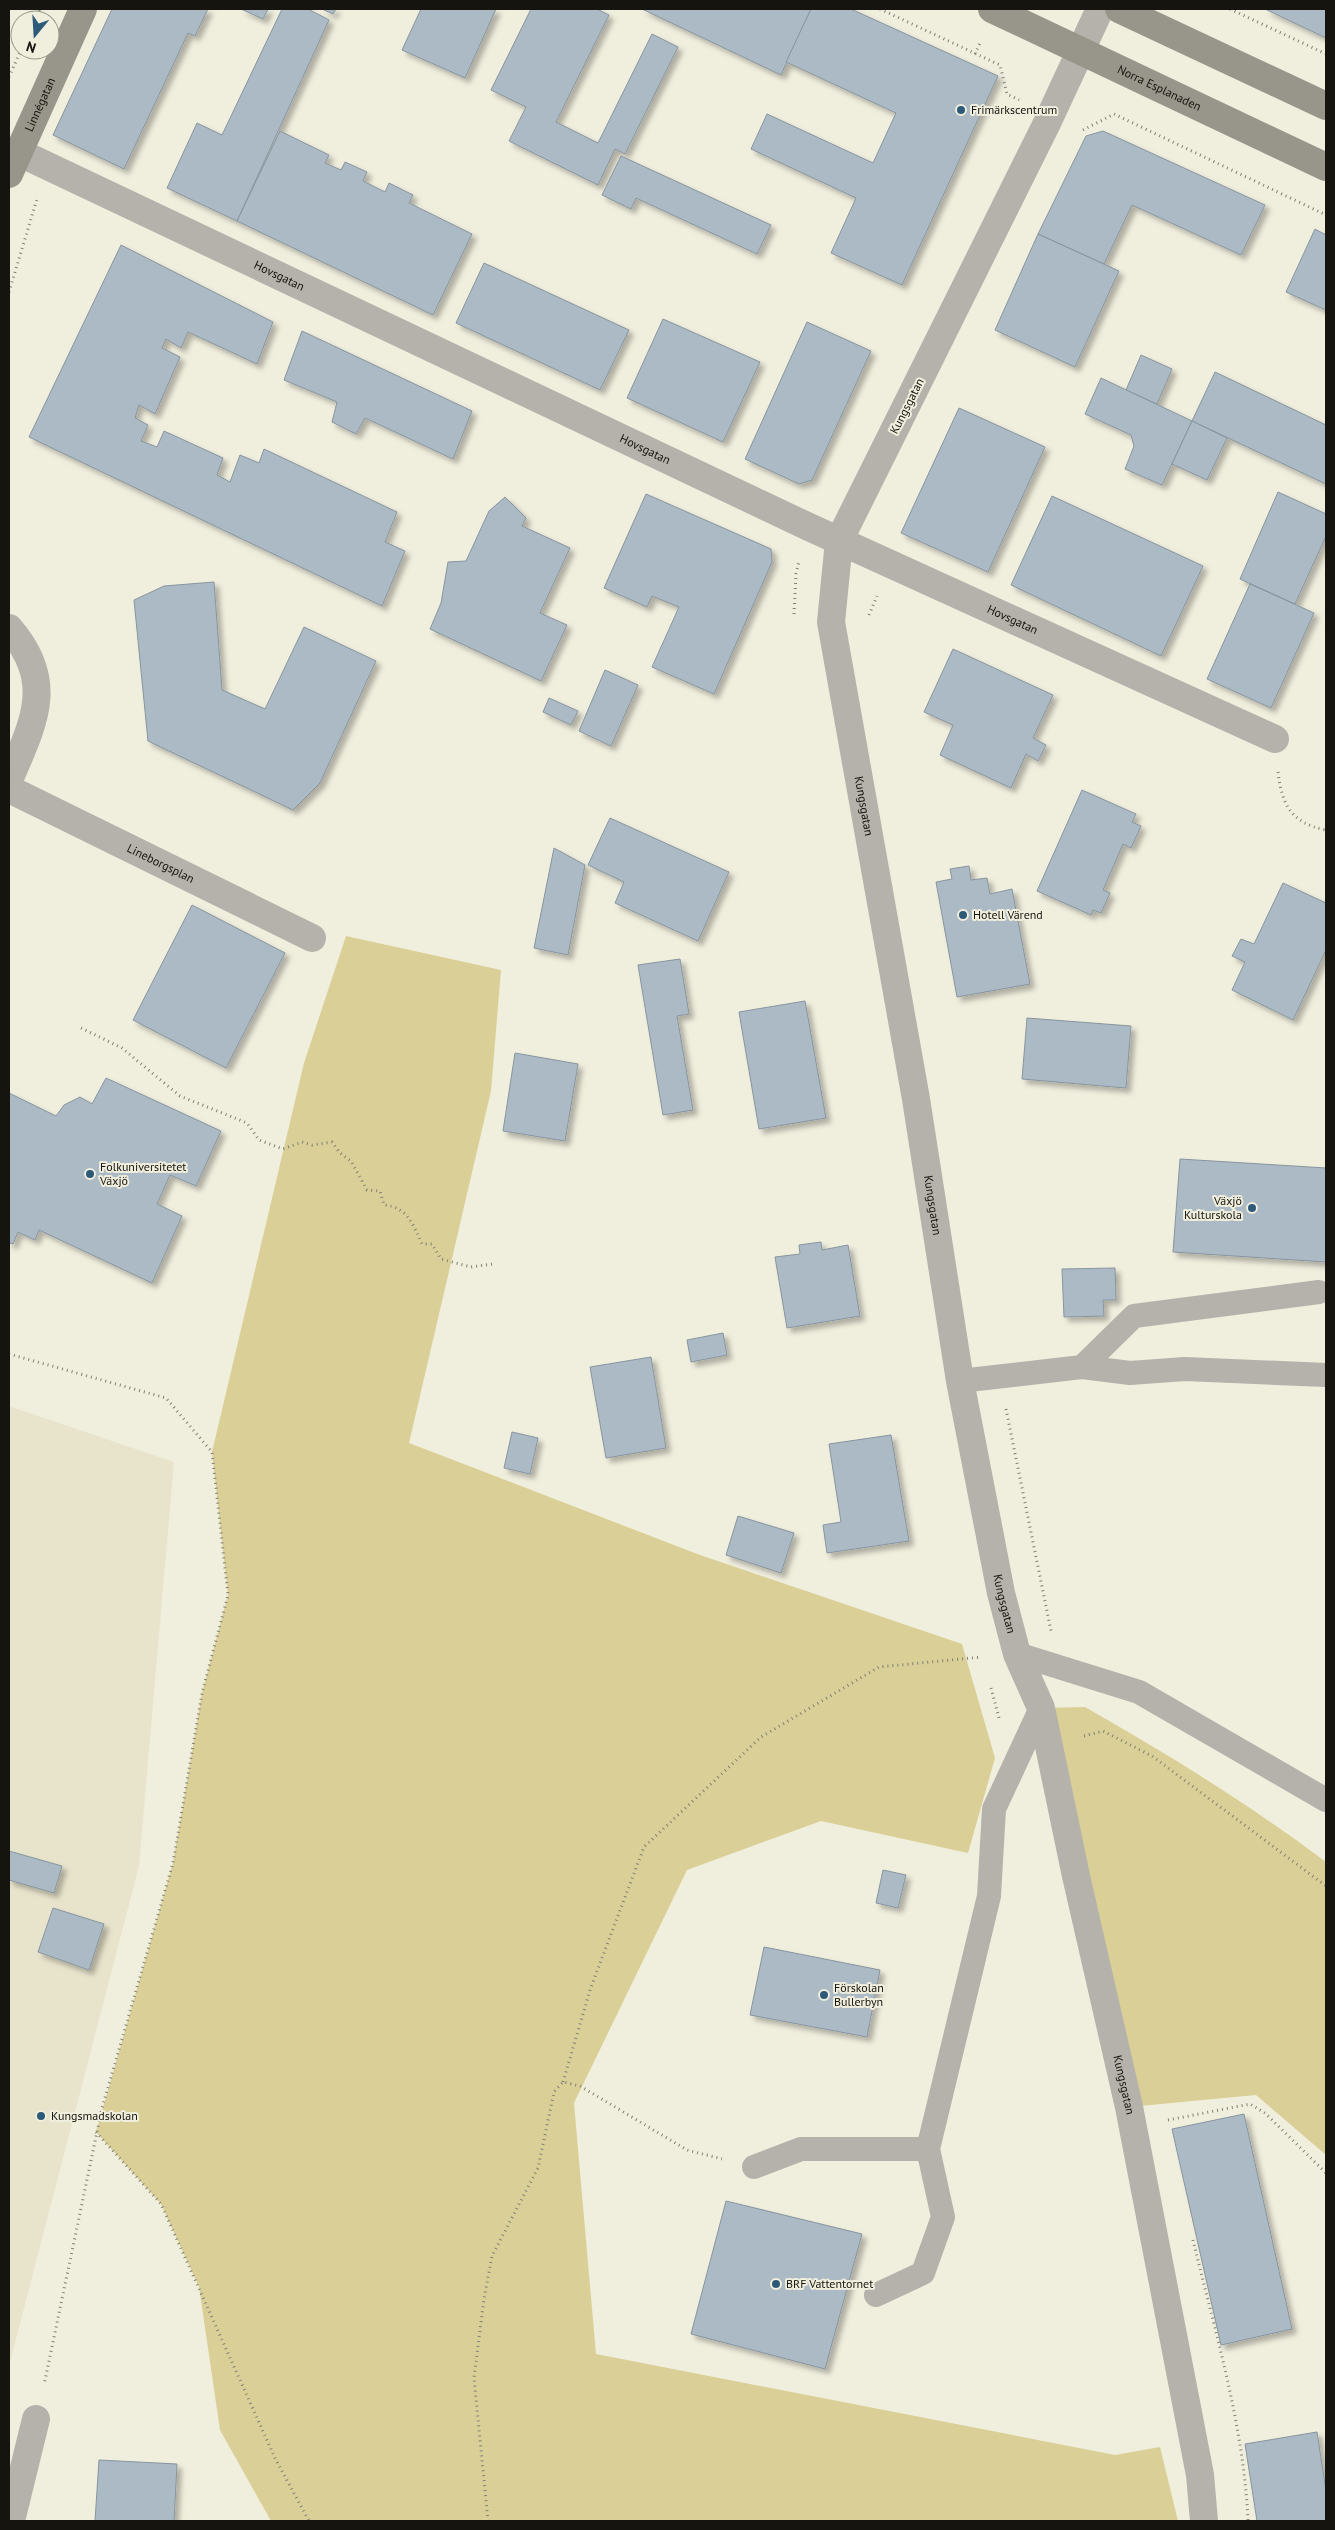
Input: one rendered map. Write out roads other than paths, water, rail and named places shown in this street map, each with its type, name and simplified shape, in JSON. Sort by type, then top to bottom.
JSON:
[{"type":"main road","name":"Linnégatan","points":[[13,163],[84,9]]},
{"type":"main road","name":"Norra Esplanaden","points":[[992,9],[1326,167]]},
{"type":"main road","points":[[1119,9],[1326,106]]},
{"type":"street","name":"Kungsgatan","points":[[1100,9],[1051,115],[839,541],[831,622],[916,1099],[960,1381],[1001,1593],[1017,1654],[1041,1708],[1076,1876],[1133,2127],[1200,2475],[1204,2521]]},
{"type":"street","name":"Hovsgatan","points":[[13,163],[47,166],[839,541],[1275,739]]},
{"type":"street","points":[[9,628],[32,661],[37,699],[30,732],[9,780]]},
{"type":"street","name":"Lineborgsplan","points":[[9,789],[312,938]]},
{"type":"street","points":[[11,2521],[36,2419]]},
{"type":"lane","points":[[1082,1367],[1134,1316],[1319,1292]]},
{"type":"lane","points":[[960,1381],[1082,1367],[1130,1372],[1185,1369],[1326,1376]]},
{"type":"lane","points":[[1017,1654],[1139,1692],[1326,1800]]},
{"type":"lane","points":[[876,2295],[923,2273],[943,2217],[928,2149],[989,1896],[994,1809],[1041,1708]]},
{"type":"lane","points":[[754,2168],[801,2149],[928,2149]]},
{"type":"place","name":"Frimärkscentrum","points":[[961,110]]},
{"type":"place","name":"Hotell Värend","points":[[963,915]]},
{"type":"place","name":"Folkuniversitetet Växjö","points":[[90,1174]]},
{"type":"place","name":"Växjö Kulturskola","points":[[1252,1208]]},
{"type":"place","name":"Förskolan Bullerbyn","points":[[824,1995]]},
{"type":"place","name":"Kungsmadskolan","points":[[41,2116]]},
{"type":"place","name":"BRF Vattentornet","points":[[776,2284]]}]
